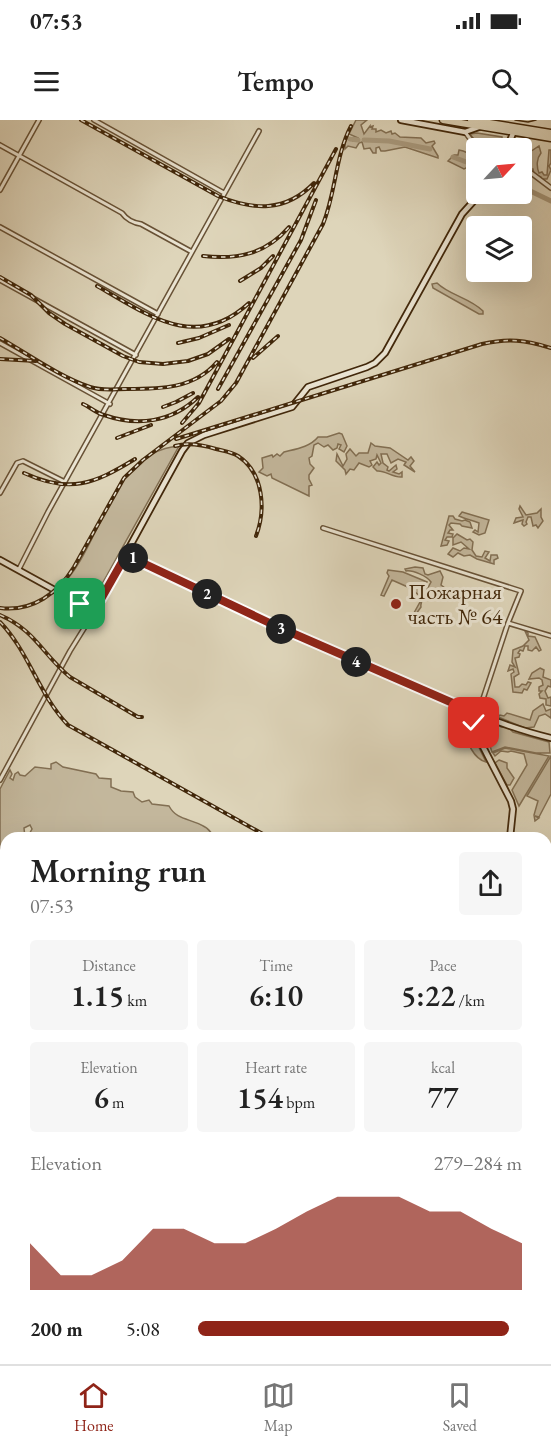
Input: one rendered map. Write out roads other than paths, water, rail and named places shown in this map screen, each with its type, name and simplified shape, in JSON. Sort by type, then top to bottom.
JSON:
[{"type":"main road","points":[[471,120],[551,135]]},
{"type":"main road","points":[[449,121],[514,129]]},
{"type":"street","points":[[0,190],[39,120]]},
{"type":"street","points":[[94,120],[224,193]]},
{"type":"street","points":[[401,120],[465,132],[481,126]]},
{"type":"street","points":[[449,121],[458,131]]},
{"type":"street","points":[[511,138],[514,129]]},
{"type":"street","points":[[19,571],[65,482],[259,131]]},
{"type":"street","points":[[465,132],[470,138]]},
{"type":"street","points":[[0,145],[122,213],[124,217],[136,224],[141,224],[192,252]]},
{"type":"street","points":[[532,174],[551,188]]},
{"type":"street","points":[[0,560],[80,604],[88,606],[101,599],[188,443],[204,435],[292,407],[308,387],[367,367],[380,359],[462,214],[471,204]]},
{"type":"street","points":[[0,227],[159,314]]},
{"type":"street","points":[[0,280],[136,355]]},
{"type":"street","points":[[0,344],[110,404]]},
{"type":"street","points":[[0,493],[17,463],[22,461],[65,482]]},
{"type":"street","points":[[323,528],[520,591],[474,723],[475,729]]},
{"type":"street","points":[[126,555],[276,626],[463,708],[508,726],[551,738]]},
{"type":"street","points":[[0,780],[70,651],[93,614],[94,604]]},
{"type":"street","points":[[508,623],[551,636]]},
{"type":"street","points":[[463,708],[511,801],[513,809],[511,832]]},
{"type":"waterway","points":[[350,139],[358,140]]},
{"type":"waterway","points":[[364,140],[389,141],[430,149]]},
{"type":"waterway","points":[[453,157],[466,162]]},
{"type":"waterway","points":[[532,192],[551,201]]},
{"type":"tram line","points":[[515,120],[528,122],[536,120]]},
{"type":"railway","points":[[81,120],[231,201],[256,206],[280,204],[292,200],[314,183]]},
{"type":"railway","points":[[0,608],[34,604],[60,585],[74,567],[124,478],[143,460],[221,401],[236,383],[323,224],[342,150],[351,126]]},
{"type":"railway","points":[[182,423],[199,403],[336,149]]},
{"type":"railway","points":[[218,389],[301,240],[316,200]]},
{"type":"railway","points":[[203,256],[228,257],[250,253],[271,243],[289,227]]},
{"type":"railway","points":[[240,281],[261,268],[273,256]]},
{"type":"railway","points":[[0,277],[31,295],[49,313],[65,324],[123,356],[139,362],[163,364],[188,361],[208,354],[229,339]]},
{"type":"railway","points":[[97,286],[154,317],[172,324],[191,327],[210,325],[229,318],[249,303]]},
{"type":"railway","points":[[178,343],[199,338],[229,325]]},
{"type":"railway","points":[[253,358],[278,336]]},
{"type":"railway","points":[[0,338],[67,377],[90,387],[108,390],[176,386],[198,378],[217,362]]},
{"type":"railway","points":[[176,439],[482,344],[517,341],[551,348]]},
{"type":"railway","points":[[0,359],[36,361]]},
{"type":"railway","points":[[163,407],[193,393]]},
{"type":"railway","points":[[83,404],[98,413],[117,419],[142,421],[166,417],[198,397]]},
{"type":"railway","points":[[117,438],[151,425]]},
{"type":"railway","points":[[175,446],[191,444],[206,446],[238,456],[247,463],[258,482],[262,504],[256,536]]},
{"type":"railway","points":[[24,473],[55,483],[81,483],[107,475],[135,459]]},
{"type":"railway","points":[[0,615],[30,635],[70,677],[138,717],[142,717]]},
{"type":"railway","points":[[0,622],[19,647],[49,700],[68,725],[259,832]]},
{"type":"place","name":"Пожарная часть № 64","points":[[396,604]]}]
